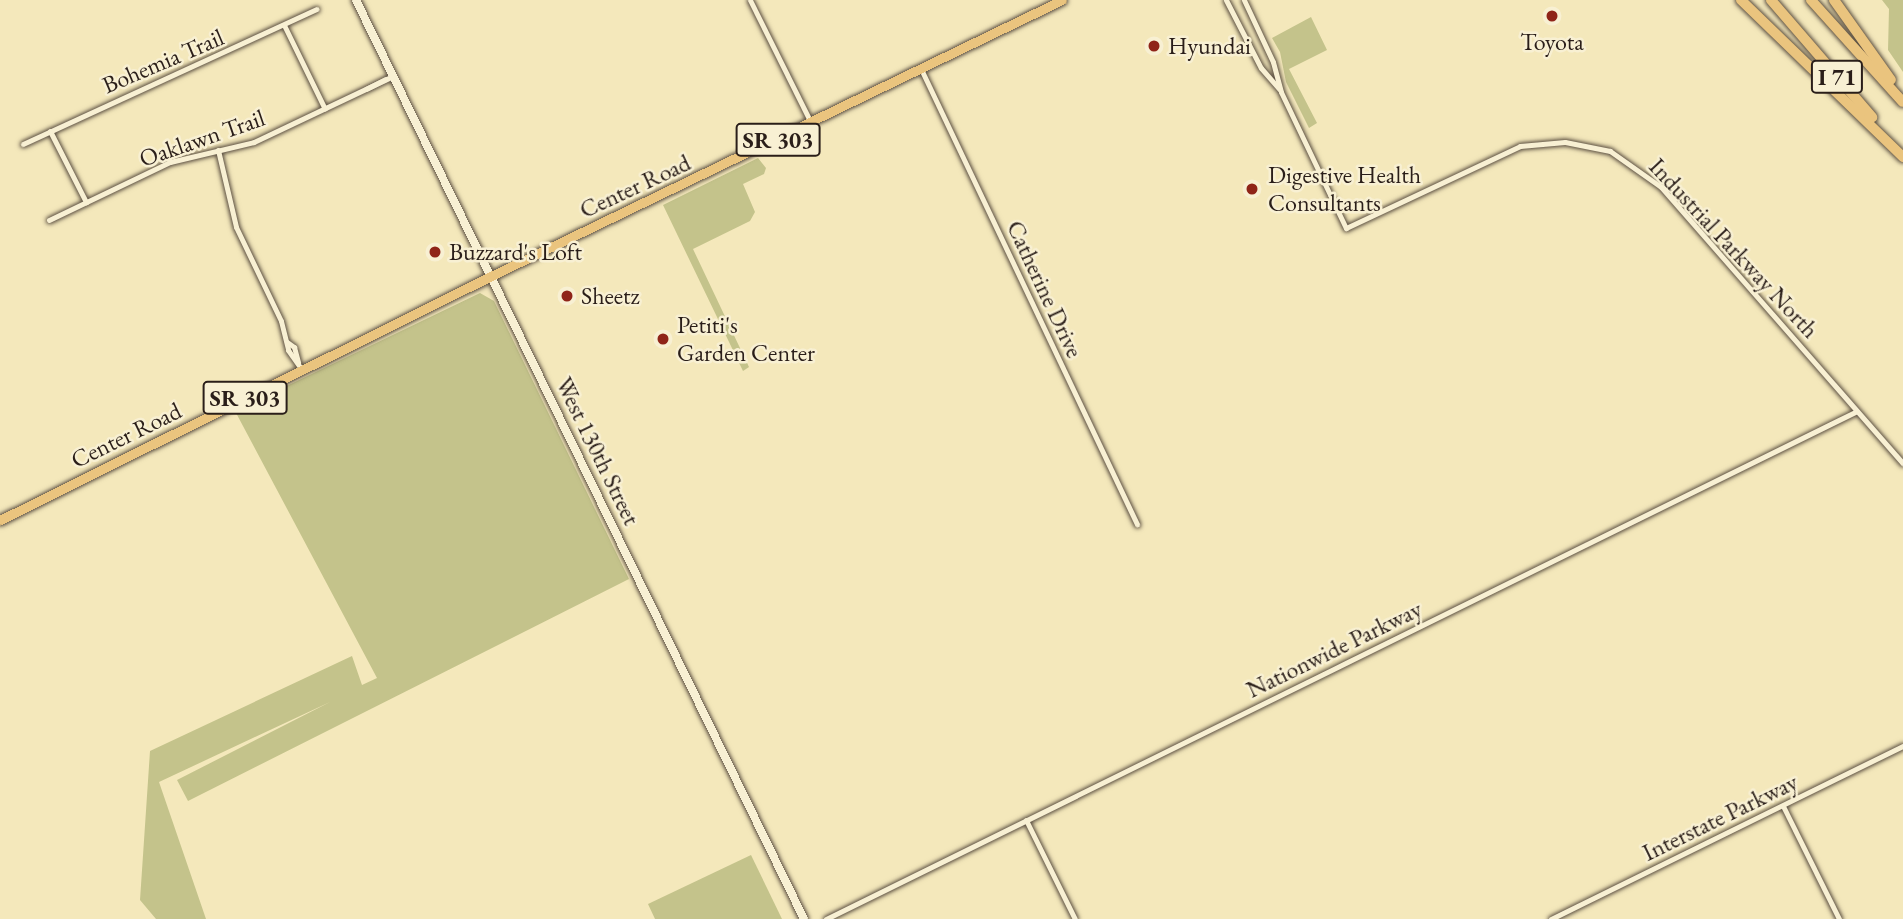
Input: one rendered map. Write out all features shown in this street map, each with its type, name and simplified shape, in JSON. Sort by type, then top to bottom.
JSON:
[{"type":"highway","points":[[1741,0],[1903,155]]},
{"type":"highway","name":"I 71","points":[[1771,0],[1903,155]]},
{"type":"highway","name":"I 71","points":[[1811,0],[1903,102]]},
{"type":"highway","points":[[1834,0],[1903,96]]},
{"type":"main road","name":"West 130th Street","points":[[356,0],[390,78],[491,276],[804,919]]},
{"type":"main road","name":"Center Road","points":[[0,520],[300,366],[811,123],[1062,0]]},
{"type":"street","points":[[750,0],[811,123]]},
{"type":"street","points":[[1226,0],[1261,68],[1280,92]]},
{"type":"street","points":[[1244,0],[1273,62],[1280,92]]},
{"type":"street","name":"Bohemia Trail","points":[[23,144],[316,9]]},
{"type":"street","points":[[284,25],[325,109]]},
{"type":"street","name":"Catherine Drive","points":[[921,69],[1137,524]]},
{"type":"street","name":"Oaklawn Trail","points":[[49,220],[170,162],[254,142],[390,78]]},
{"type":"street","name":"Industrial Parkway North","points":[[1280,92],[1346,228],[1520,146],[1565,142],[1610,151],[1661,187],[1903,463]]},
{"type":"street","points":[[50,131],[86,202]]},
{"type":"street","points":[[218,150],[236,227],[287,342],[294,347],[300,366]]},
{"type":"street","name":"Nationwide Parkway","points":[[826,919],[1857,411]]},
{"type":"street","name":"Interstate Parkway","points":[[1552,919],[1903,746]]},
{"type":"street","points":[[1783,806],[1839,919]]},
{"type":"street","points":[[1026,820],[1075,919]]},
{"type":"shaded area","points":[[1882,0],[1903,0],[1903,72],[1888,50],[1889,9]]},
{"type":"shaded area","points":[[1311,17],[1327,50],[1289,69],[1317,123],[1309,128],[1286,82],[1280,52],[1272,38]]},
{"type":"shaded area","points":[[758,158],[766,168],[764,174],[743,184],[755,212],[750,221],[693,249],[749,367],[743,371],[663,205]]},
{"type":"shaded area","points":[[480,293],[494,301],[629,579],[188,801],[177,780],[330,702],[159,782],[206,919],[156,919],[140,900],[150,751],[352,656],[362,685],[377,678],[235,411]]},
{"type":"shaded area","points":[[751,855],[782,919],[655,919],[648,904]]},
{"type":"place","name":"Toyota","points":[[1552,16]]},
{"type":"place","name":"Hyundai","points":[[1154,46]]},
{"type":"place","name":"Digestive Health Consultants","points":[[1252,189]]},
{"type":"place","name":"Buzzard's Loft","points":[[435,252]]},
{"type":"place","name":"Sheetz","points":[[567,296]]},
{"type":"place","name":"Petiti's Garden Center","points":[[663,339]]}]
